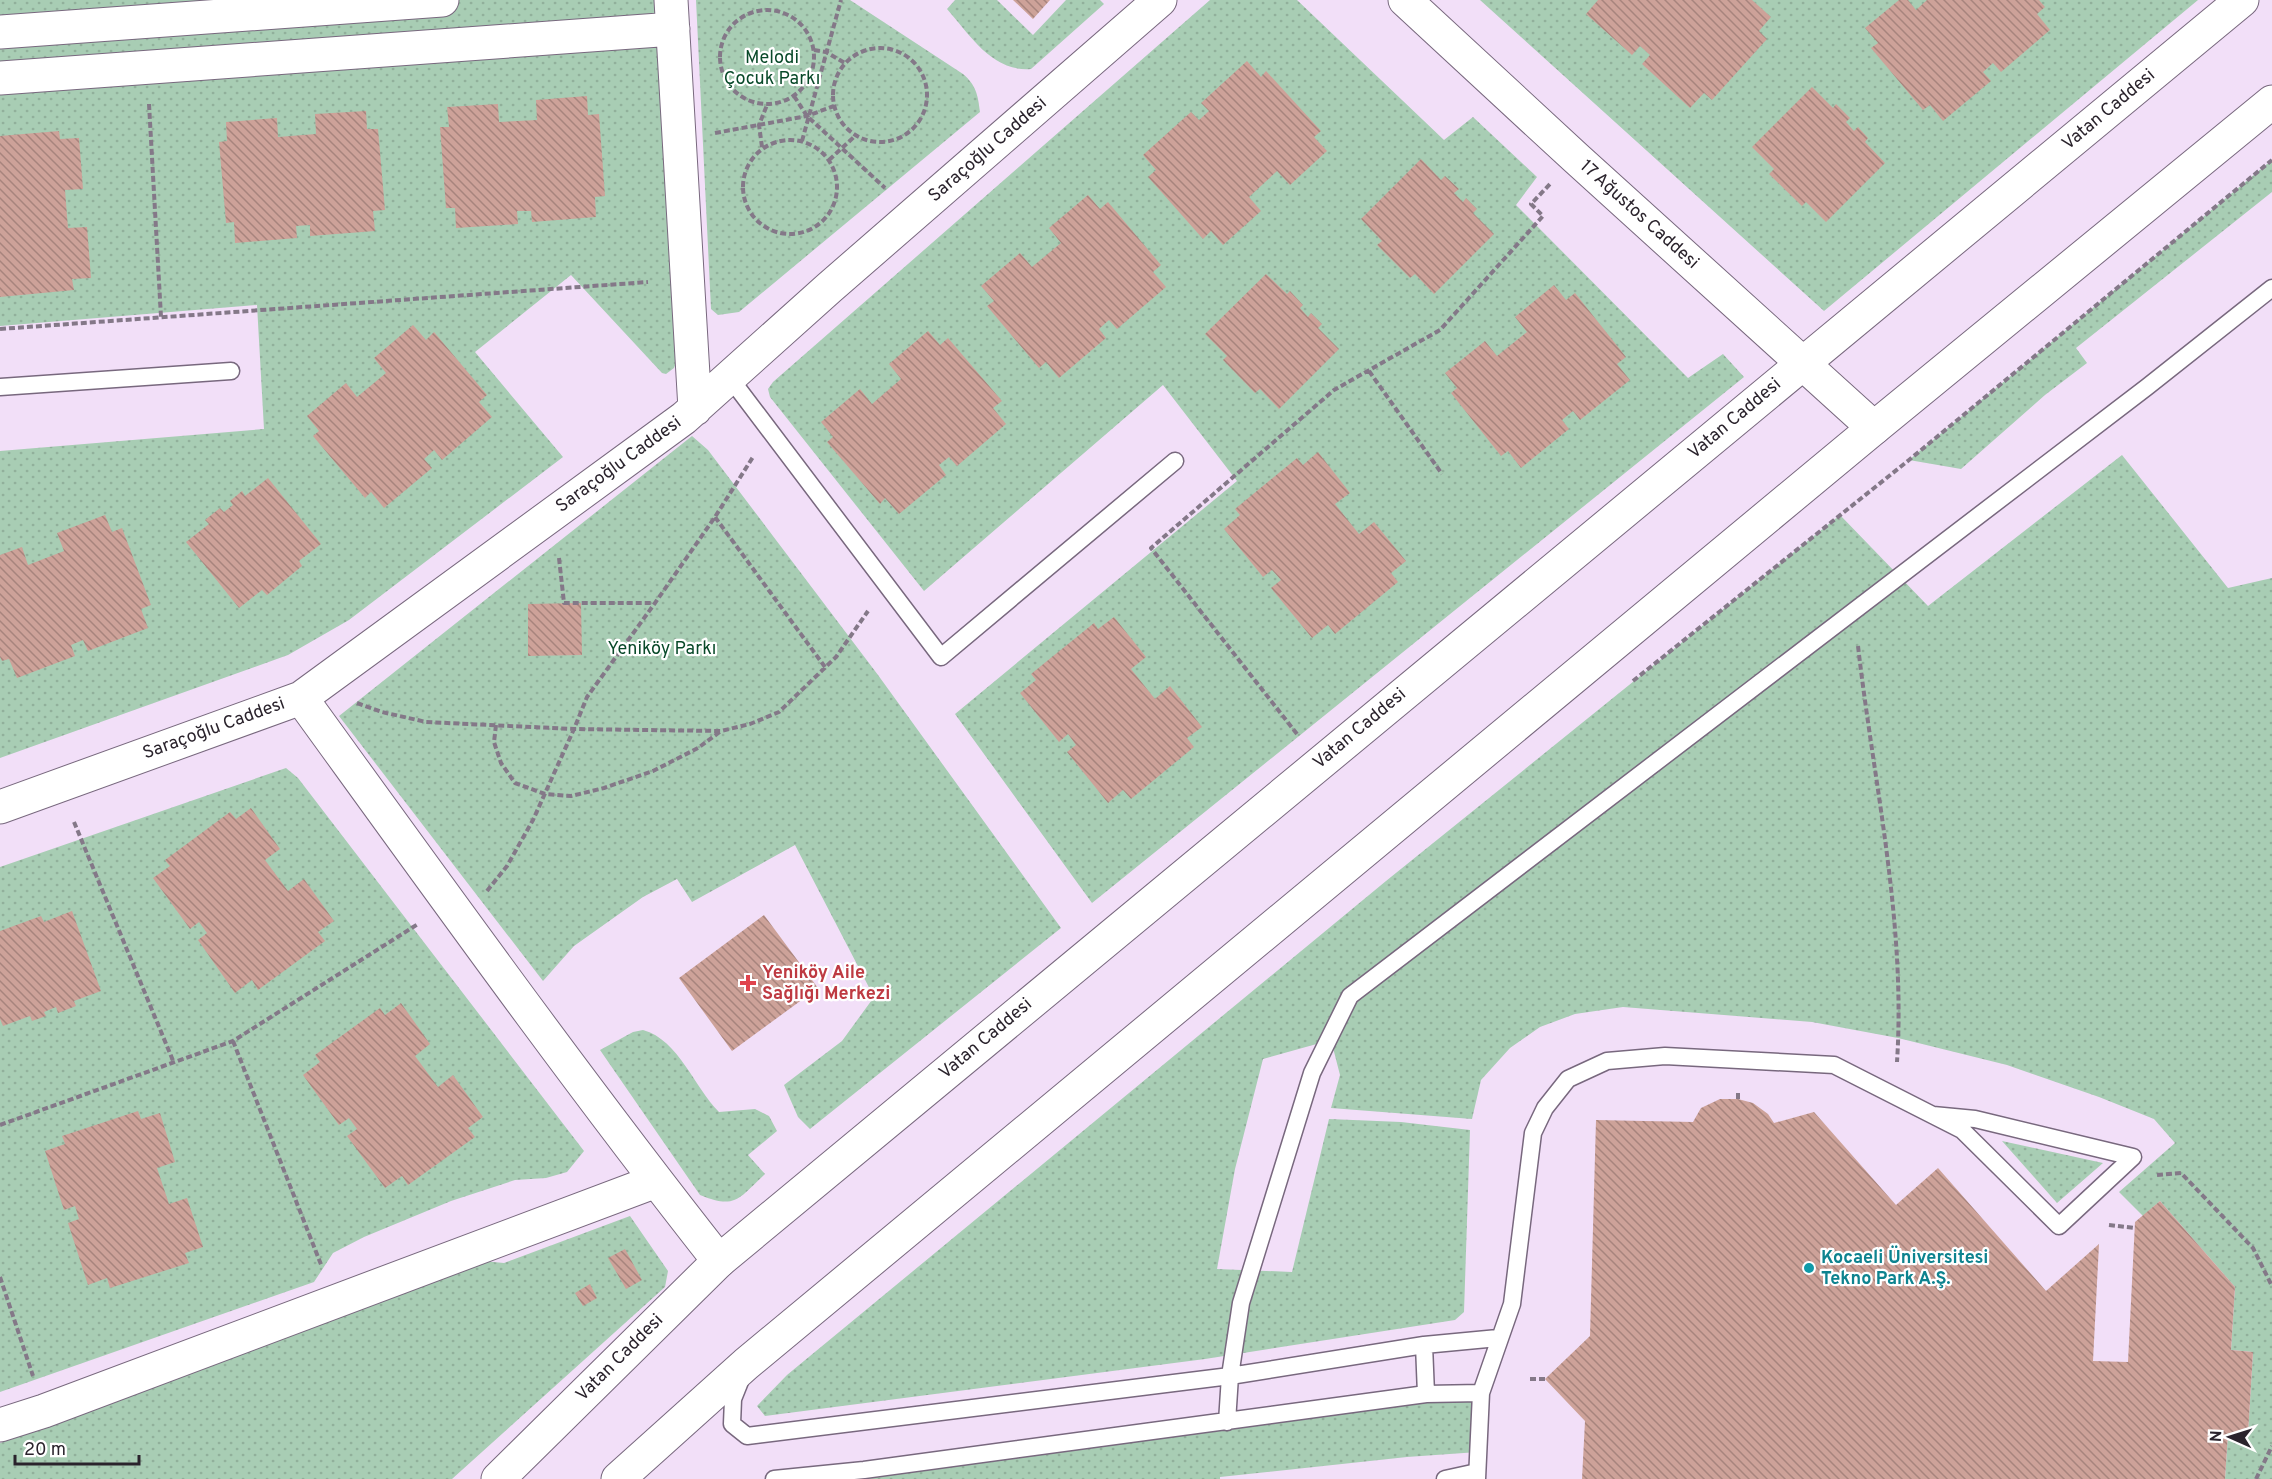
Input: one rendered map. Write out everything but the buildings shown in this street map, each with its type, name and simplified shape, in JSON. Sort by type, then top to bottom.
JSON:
[{"type":"street","points":[[0,32],[442,0]]},
{"type":"street","name":"Saraçoğlu Caddesi","points":[[0,807],[313,689],[695,409],[1160,0]]},
{"type":"street","name":"17 Ağustos Caddesi","points":[[1405,0],[1874,428]]},
{"type":"street","name":"Vatan Caddesi","points":[[498,1479],[719,1261],[2242,0]]},
{"type":"street","points":[[0,78],[147,67],[672,14],[695,409]]},
{"type":"street","points":[[618,1479],[746,1365],[1874,428],[2272,102]]},
{"type":"street","points":[[313,689],[457,914],[656,1181],[719,1261]]},
{"type":"street","points":[[0,1425],[44,1411],[656,1181]]},
{"type":"lane","points":[[1227,1422],[1230,1376],[1241,1303],[1309,1082],[1350,996],[2147,387],[2272,288]]},
{"type":"lane","points":[[0,387],[231,371]]},
{"type":"lane","points":[[730,378],[941,657],[1175,461]]},
{"type":"lane","points":[[1445,1479],[1477,1476],[1481,1394],[1498,1338],[1512,1304],[1533,1133],[1545,1108],[1568,1079],[1607,1061],[1665,1056],[1834,1065],[1962,1130],[2059,1226],[2133,1157],[1975,1119],[1933,1115]]},
{"type":"lane","points":[[746,1365],[733,1399],[732,1424],[747,1436],[1230,1376],[1424,1345],[1498,1338]]},
{"type":"lane","points":[[1424,1345],[1426,1394]]},
{"type":"lane","points":[[774,1479],[864,1470],[1426,1394],[1481,1394]]},
{"type":"path","points":[[802,141],[807,116],[841,0]]},
{"type":"path","points":[[768,9],[783,12],[796,19],[807,30],[814,50],[815,60],[811,76],[802,90],[781,102],[767,104],[757,104],[742,98],[729,87],[722,72],[719,56],[722,42],[729,28],[740,18],[754,11],[768,9]]},
{"type":"path","points":[[881,47],[896,50],[909,57],[919,68],[926,82],[927,98],[924,114],[915,128],[902,138],[886,143],[870,142],[855,136],[843,125],[834,106],[832,94],[835,79],[853,55],[866,49],[881,47]]},
{"type":"path","points":[[814,50],[826,52],[845,63]]},
{"type":"path","points":[[147,67],[161,317]]},
{"type":"path","points":[[794,96],[807,116],[914,214]]},
{"type":"path","points":[[762,147],[759,125],[767,104]]},
{"type":"path","points":[[679,139],[807,116],[834,106]]},
{"type":"path","points":[[829,160],[855,136]]},
{"type":"path","points":[[791,139],[802,141],[819,149],[829,160],[836,174],[837,190],[834,206],[825,220],[812,230],[796,234],[779,234],[764,228],[744,202],[742,186],[744,171],[762,147],[776,141],[791,139]]},
{"type":"path","points":[[1320,763],[1151,548],[1334,390],[1440,330],[1542,216],[1531,204],[1576,158]]},
{"type":"path","points":[[0,329],[687,279]]},
{"type":"path","points":[[1369,371],[1442,474]]},
{"type":"path","points":[[0,1125],[233,1041],[457,914],[507,866],[533,820],[587,697],[715,517],[769,432]]},
{"type":"path","points":[[715,517],[825,667]]},
{"type":"path","points":[[523,536],[558,552],[564,603],[655,603]]},
{"type":"path","points":[[313,689],[382,712],[426,722],[574,729],[721,731],[750,724],[779,712],[825,667],[850,638],[885,583]]},
{"type":"path","points":[[1854,610],[1894,912],[1898,1038],[1894,1096]]},
{"type":"path","points":[[496,725],[494,742],[501,763],[515,783],[545,794],[571,796],[604,788],[653,771],[698,748],[721,731]]},
{"type":"path","points":[[58,785],[174,1063]]},
{"type":"path","points":[[233,1041],[336,1301]]},
{"type":"path","points":[[2153,1175],[2181,1173],[2253,1248],[2272,1286]]},
{"type":"path","points":[[2109,1225],[2135,1228]]},
{"type":"path","points":[[0,1277],[44,1411]]},
{"type":"path","points":[[1530,1379],[1545,1379]]},
{"type":"path","points":[[2256,1479],[2272,1446]]},
{"type":"green space","points":[[0,0],[658,0],[676,363],[674,368],[666,374],[662,373],[571,275],[475,352],[563,457],[349,620],[288,655],[0,758],[0,451],[264,429],[257,305],[0,326]]},
{"type":"green space","name":"Melodi Çocuk Parkı","points":[[696,0],[850,0],[963,74],[976,91],[980,112],[739,312],[718,315],[711,309]]},
{"type":"green space","points":[[955,0],[997,0],[1033,35],[1066,0],[1100,0],[1104,4],[1031,69],[1005,65],[983,50],[947,9]]},
{"type":"green space","points":[[1210,0],[1297,0],[1444,140],[1473,117],[1537,177],[1516,205],[1688,378],[1723,354],[1744,377],[1092,903],[955,714],[1237,481],[1163,385],[924,591],[770,397],[768,389],[773,382]]},
{"type":"green space","points":[[1480,0],[2198,0],[1824,311]]},
{"type":"green space","points":[[2272,160],[2272,192],[2076,348],[2087,363],[2045,395],[1961,469],[1909,460]]},
{"type":"green space","name":"Yeniköy Parkı","points":[[692,436],[708,450],[878,675],[1061,928],[810,1129],[798,1117],[784,1085],[842,1041],[874,997],[795,845],[692,902],[677,879],[643,897],[574,946],[543,981],[339,716]]},
{"type":"green space","points":[[2122,455],[2228,588],[2272,578],[2272,1479],[2225,1479],[2228,1433],[2248,1433],[2253,1352],[2231,1350],[2235,1287],[2160,1201],[2143,1216],[2119,1192],[2175,1143],[2154,1119],[2007,1065],[1898,1038],[1812,1022],[1623,1007],[1575,1014],[1540,1027],[1510,1048],[1481,1080],[1472,1119],[1331,1108],[1340,1075],[1331,1040],[1263,1059],[1235,1169],[1217,1269],[1292,1272],[1329,1119],[1401,1122],[1470,1130],[1464,1312],[1455,1320],[1205,1359],[765,1416],[757,1406],[787,1375],[1386,881],[1840,515],[1928,606]]},
{"type":"green space","points":[[286,768],[298,778],[584,1151],[567,1172],[546,1178],[515,1180],[451,1201],[364,1237],[333,1253],[314,1282],[0,1392],[0,867]]},
{"type":"green space","points":[[643,1030],[656,1035],[667,1044],[719,1112],[755,1109],[769,1116],[777,1131],[748,1155],[765,1174],[736,1199],[722,1201],[700,1195],[600,1050],[633,1032]]},
{"type":"green space","points":[[2002,1141],[2103,1163],[2057,1203]]},
{"type":"green space","points":[[630,1216],[668,1271],[665,1287],[452,1479],[0,1479],[0,1443],[58,1423],[472,1260],[504,1263]]},
{"type":"green space","points":[[1481,1393],[1478,1452],[1407,1457],[1220,1477],[1220,1479],[775,1479]]},
{"type":"place","name":"Yeniköy Aile Sağlığı Merkezi","points":[[748,983]]},
{"type":"place","name":"Kocaeli Üniversitesi Tekno Park A.Ş.","points":[[1809,1268]]}]
